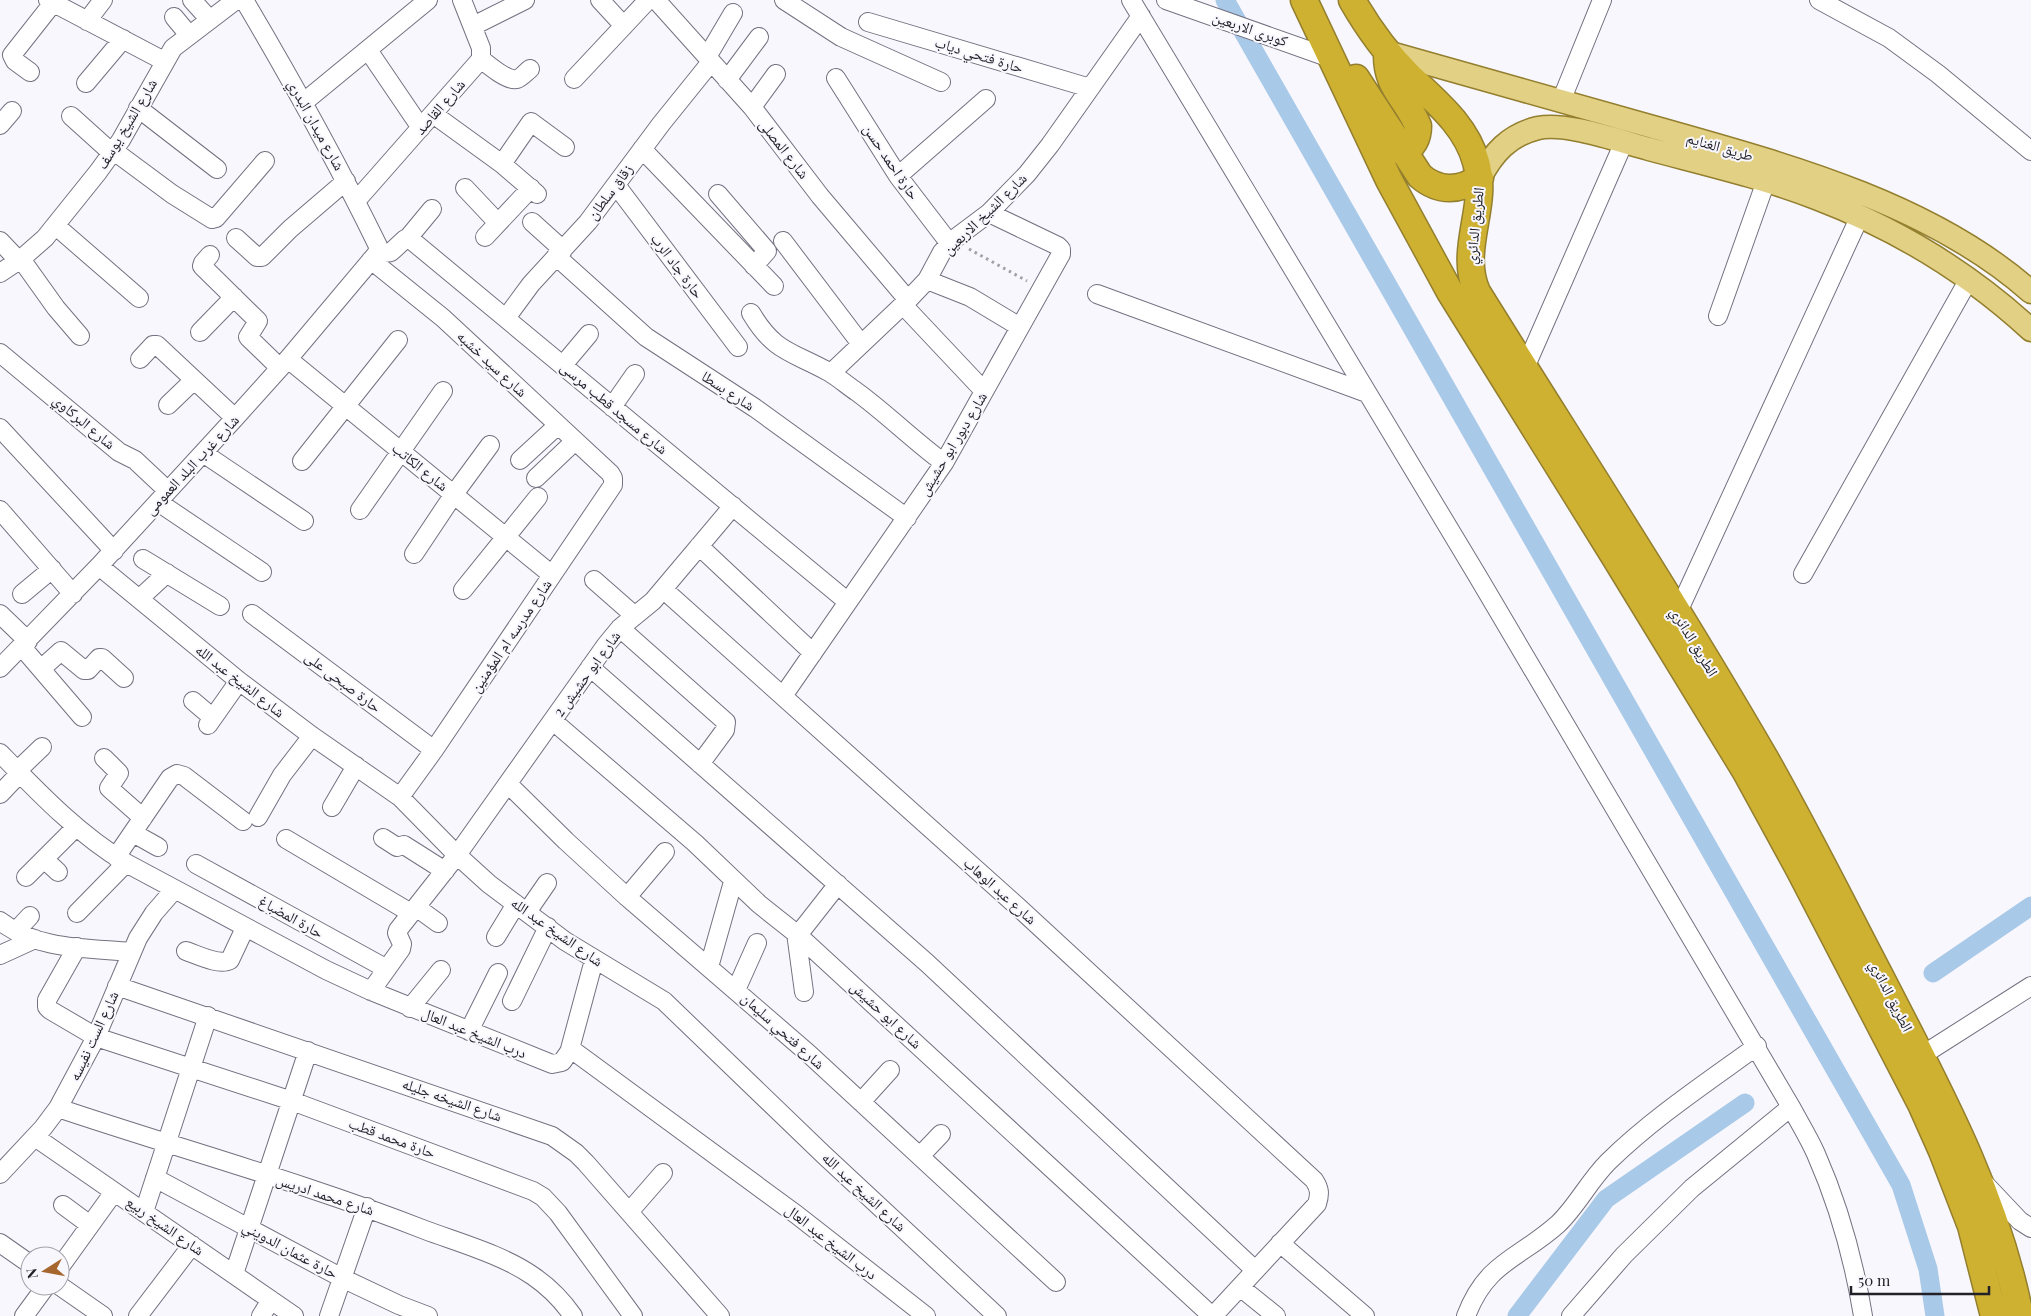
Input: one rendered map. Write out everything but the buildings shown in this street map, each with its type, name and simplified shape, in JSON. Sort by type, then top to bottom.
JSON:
[{"type":"highway","name":"الطريق الدائري","points":[[1304,0],[1389,180],[1450,292],[1735,755],[1799,868],[1921,1104],[1960,1195],[1992,1254],[2020,1316]]},
{"type":"highway","name":"الطريق الدائري","points":[[1352,0],[1369,29],[1387,52],[1409,76],[1440,104],[1460,129],[1473,152],[1480,178],[1479,206],[1470,250],[1471,278],[1477,292],[1677,614],[1775,777],[1921,1056],[1978,1176],[1992,1254],[1994,1316]]},
{"type":"highway","points":[[1387,52],[1388,72],[1391,82],[1418,126],[1414,144],[1403,152]]},
{"type":"highway","points":[[1332,59],[1349,70],[1356,78],[1403,152],[1420,176],[1428,183],[1449,189],[1460,188],[1480,178]]},
{"type":"main road","name":"طريق الغنايم","points":[[1387,52],[1728,148],[1869,197],[1911,214],[1951,236],[2029,287]]},
{"type":"main road","name":"طريق الغنايم","points":[[1480,178],[1489,160],[1502,145],[1520,134],[1538,128],[1558,126],[1766,181],[1815,197],[1860,216],[1935,256],[1970,279],[2006,307],[2031,330]]},
{"type":"street","points":[[87,21],[103,0]]},
{"type":"street","points":[[192,0],[210,20]]},
{"type":"street","name":"شارع الشيخ يوسف","points":[[0,273],[20,260],[45,238],[113,152],[173,48],[236,0]]},
{"type":"street","name":"شارع ميدان البدري","points":[[244,0],[304,102],[346,181],[378,246],[374,257]]},
{"type":"street","points":[[304,102],[428,0]]},
{"type":"street","points":[[462,0],[482,51],[481,59],[513,80],[530,68]]},
{"type":"street","points":[[473,26],[525,0]]},
{"type":"street","points":[[600,0],[624,26]]},
{"type":"street","points":[[574,79],[648,0]]},
{"type":"street","name":"شارع المصلى","points":[[656,0],[752,107],[820,196],[906,303],[984,391]]},
{"type":"street","points":[[784,0],[841,37],[941,82]]},
{"type":"street","points":[[1131,0],[1791,1107],[1816,1153],[1836,1202],[1850,1253],[1863,1316]]},
{"type":"street","name":"كوبرى الاربعين","points":[[1166,0],[1332,59]]},
{"type":"street","points":[[1561,101],[1602,0]]},
{"type":"street","points":[[1819,0],[1889,38],[1938,74],[2031,151]]},
{"type":"street","points":[[30,72],[15,62],[12,55],[50,1],[164,61]]},
{"type":"street","name":"زقاق سلطان","points":[[506,318],[531,284],[588,222],[709,60],[733,12]]},
{"type":"street","name":"شارع الشيخ الاربعين","points":[[831,373],[906,303],[927,280],[942,252],[1009,194],[1050,145],[1141,16]]},
{"type":"street","points":[[174,17],[189,35]]},
{"type":"street","name":"حارة فتحي دياب","points":[[868,22],[1090,88]]},
{"type":"street","points":[[727,80],[759,37]]},
{"type":"street","points":[[86,84],[123,39]]},
{"type":"street","points":[[368,50],[421,128]]},
{"type":"street","name":"شارع القاصد","points":[[356,201],[481,59]]},
{"type":"street","points":[[752,107],[776,74]]},
{"type":"street","name":"حارة احمد حسن","points":[[836,78],[898,176],[952,242]]},
{"type":"street","points":[[898,176],[986,98]]},
{"type":"street","points":[[138,108],[217,169]]},
{"type":"street","points":[[0,125],[12,111]]},
{"type":"street","points":[[433,114],[502,164],[534,191],[485,237]]},
{"type":"street","points":[[71,116],[113,152],[172,194],[212,219],[216,218],[265,160]]},
{"type":"street","points":[[502,164],[531,122],[565,147]]},
{"type":"street","points":[[1524,368],[1624,142]]},
{"type":"street","points":[[642,149],[774,286]]},
{"type":"street","points":[[236,238],[257,257],[262,257],[290,229],[346,181]]},
{"type":"street","points":[[1718,316],[1766,181]]},
{"type":"street","name":"حارة جاد الرب","points":[[616,185],[738,347]]},
{"type":"street","points":[[465,188],[498,223]]},
{"type":"street","points":[[718,194],[767,251],[754,266]]},
{"type":"street","points":[[374,257],[391,252],[408,238],[432,209]]},
{"type":"street","name":"شارع دبور ابو حشيش","points":[[783,696],[944,463],[1061,254],[1061,249],[989,213]]},
{"type":"street","points":[[1677,614],[1860,216]]},
{"type":"street","name":"شارع بسطا","points":[[532,222],[560,253],[646,337],[755,408],[907,518]]},
{"type":"street","points":[[56,226],[139,298]]},
{"type":"street","name":"شارع مسجد قطب مرسى","points":[[408,238],[848,602]]},
{"type":"street","points":[[0,241],[20,260],[80,336]]},
{"type":"street","points":[[783,241],[861,344]]},
{"type":"street","points":[[200,332],[234,297],[202,266],[202,263],[210,255]]},
{"type":"street","name":"شارع غرب البلد العمومى","points":[[0,668],[114,551],[284,363],[374,257]]},
{"type":"street","name":"شارع سيد خشبه","points":[[374,257],[443,318],[610,473]]},
{"type":"street","points":[[1803,574],[1970,279]]},
{"type":"street","points":[[927,280],[970,298],[1020,327]]},
{"type":"street","points":[[1097,294],[1367,393]]},
{"type":"street","name":"شارع الكاتب","points":[[234,297],[258,321],[258,324],[248,335],[248,338],[346,406],[552,575]]},
{"type":"street","points":[[751,313],[761,330],[781,349],[831,373],[882,410],[921,446],[944,463]]},
{"type":"street","points":[[563,365],[589,334]]},
{"type":"street","points":[[302,460],[398,340]]},
{"type":"street","points":[[140,359],[156,344],[235,418]]},
{"type":"street","name":"شارع البركاوي","points":[[0,353],[120,452],[135,460],[163,496],[262,572]]},
{"type":"street","points":[[612,407],[635,374]]},
{"type":"street","points":[[168,405],[194,380]]},
{"type":"street","points":[[360,510],[443,391]]},
{"type":"street","points":[[520,460],[558,425]]},
{"type":"street","points":[[0,428],[114,551]]},
{"type":"street","points":[[536,478],[575,441]]},
{"type":"street","points":[[414,554],[454,494],[490,446]]},
{"type":"street","points":[[203,453],[304,521]]},
{"type":"street","name":"شارع مدرسه ام المؤمنين","points":[[400,797],[434,750],[613,485],[613,478],[610,473]]},
{"type":"street","points":[[463,590],[538,497]]},
{"type":"street","name":"شارع ابو حشيش 2","points":[[387,969],[402,947],[397,931],[457,856],[590,667],[620,628],[647,608],[732,506]]},
{"type":"street","points":[[0,510],[73,594]]},
{"type":"street","points":[[699,546],[813,653]]},
{"type":"street","points":[[143,558],[220,606]]},
{"type":"street","name":"شارع الشيخ عبد الله","points":[[99,566],[239,681],[312,736],[400,797],[423,818],[457,856],[488,884],[594,960],[664,1001],[824,1155],[997,1316]]},
{"type":"street","points":[[22,594],[52,569]]},
{"type":"street","points":[[140,599],[167,573]]},
{"type":"street","points":[[594,580],[635,616]]},
{"type":"street","name":"شارع عبد الوهاب","points":[[663,589],[1046,932],[1314,1180],[1319,1187],[1320,1196],[1317,1204],[1280,1243]]},
{"type":"street","points":[[0,614],[25,644],[41,670],[82,717]]},
{"type":"street","name":"حارة صبحى على","points":[[252,614],[434,750]]},
{"type":"street","points":[[620,628],[726,722],[725,730],[700,764]]},
{"type":"street","points":[[41,670],[61,651],[84,670],[88,670],[99,658],[102,658],[124,678]]},
{"type":"street","points":[[590,667],[927,963],[1255,1270]]},
{"type":"street","points":[[192,701],[211,722],[239,681]]},
{"type":"street","name":"شارع ابو حشيش","points":[[553,721],[694,843],[733,882],[797,934],[1213,1316]]},
{"type":"street","points":[[77,913],[121,860],[138,825],[170,778],[179,774],[184,776],[250,819],[312,736]]},
{"type":"street","points":[[0,794],[42,747]]},
{"type":"street","name":"درب الشيخ عبد العال","points":[[0,753],[76,827],[121,860],[245,928],[371,991],[556,1064],[562,1062],[570,1049],[796,1215],[926,1316]]},
{"type":"street","points":[[104,758],[119,773],[109,788],[158,847]]},
{"type":"street","points":[[332,807],[356,766]]},
{"type":"street","name":"شارع فتحي سليمان","points":[[508,784],[627,897],[736,990],[861,1102],[1056,1282]]},
{"type":"street","points":[[26,877],[76,827]]},
{"type":"street","points":[[286,839],[438,923]]},
{"type":"street","points":[[386,844],[397,847],[404,844],[445,871]]},
{"type":"street","points":[[627,897],[665,852]]},
{"type":"street","points":[[44,859],[58,872]]},
{"type":"street","name":"حارة المضباغ","points":[[196,864],[387,969]]},
{"type":"street","points":[[709,967],[733,882]]},
{"type":"street","points":[[496,938],[547,883]]},
{"type":"street","points":[[804,992],[797,934],[838,884]]},
{"type":"street","name":"شارع الست نفيسه","points":[[2,1164],[35,1137],[58,1108],[96,1037],[131,952],[146,925],[174,890]]},
{"type":"street","points":[[16,932],[30,916]]},
{"type":"street","points":[[0,920],[16,932],[49,944],[131,952]]},
{"type":"street","points":[[186,951],[221,962],[227,962],[230,960],[245,928]]},
{"type":"street","points":[[512,1001],[548,928]]},
{"type":"street","points":[[0,955],[35,939]]},
{"type":"street","points":[[736,990],[757,944]]},
{"type":"street","name":"حارة محمد قطب","points":[[77,947],[46,1004],[50,1010],[96,1037],[292,1101],[533,1190],[543,1197],[558,1213],[633,1316]]},
{"type":"street","points":[[570,1049],[594,960]]},
{"type":"street","points":[[371,991],[387,969]]},
{"type":"street","points":[[410,1008],[441,970]]},
{"type":"street","points":[[469,1031],[498,973]]},
{"type":"street","name":"شارع الشيخه جليله","points":[[117,986],[552,1136],[576,1153],[720,1316]]},
{"type":"street","points":[[1921,1056],[2031,986]]},
{"type":"street","points":[[144,1212],[208,1016]]},
{"type":"street","points":[[1466,1316],[1476,1293],[1487,1278],[1505,1262],[1558,1223],[1607,1163],[1649,1126],[1756,1046]]},
{"type":"street","points":[[234,1274],[308,1051]]},
{"type":"street","points":[[861,1102],[890,1070]]},
{"type":"street","points":[[1571,1316],[1624,1256],[1692,1188],[1791,1107]]},
{"type":"street","name":"شارع محمد ادريس","points":[[58,1108],[367,1208],[518,1267],[547,1286],[560,1298],[573,1316]]},
{"type":"street","points":[[920,1156],[941,1134]]},
{"type":"street","name":"شارع الشيخ ربيع","points":[[35,1137],[62,1165],[114,1192],[294,1316]]},
{"type":"street","points":[[629,1212],[663,1173]]},
{"type":"street","points":[[1978,1176],[2020,1221],[2031,1228]]},
{"type":"street","name":"حارة عثمان الدويني","points":[[155,1178],[342,1278],[398,1311],[428,1316]]},
{"type":"street","points":[[70,1253],[114,1192]]},
{"type":"street","points":[[63,1206],[90,1225]]},
{"type":"street","points":[[329,1316],[367,1208]]},
{"type":"street","points":[[0,1243],[20,1257]]},
{"type":"street","points":[[1213,1316],[1280,1243],[1365,1316]]},
{"type":"street","points":[[138,1316],[192,1245]]},
{"type":"street","points":[[1240,1287],[1276,1316]]},
{"type":"street","points":[[70,1293],[103,1316]]},
{"type":"street","points":[[24,1316],[39,1296]]},
{"type":"street","points":[[261,1316],[271,1300]]},
{"type":"path","points":[[952,242],[1041,288]]},
{"type":"waterway","points":[[1225,0],[1901,1185],[1928,1269],[1935,1316]]},
{"type":"waterway","points":[[1933,973],[2031,906]]},
{"type":"waterway","points":[[1517,1316],[1606,1199],[1745,1103]]}]
